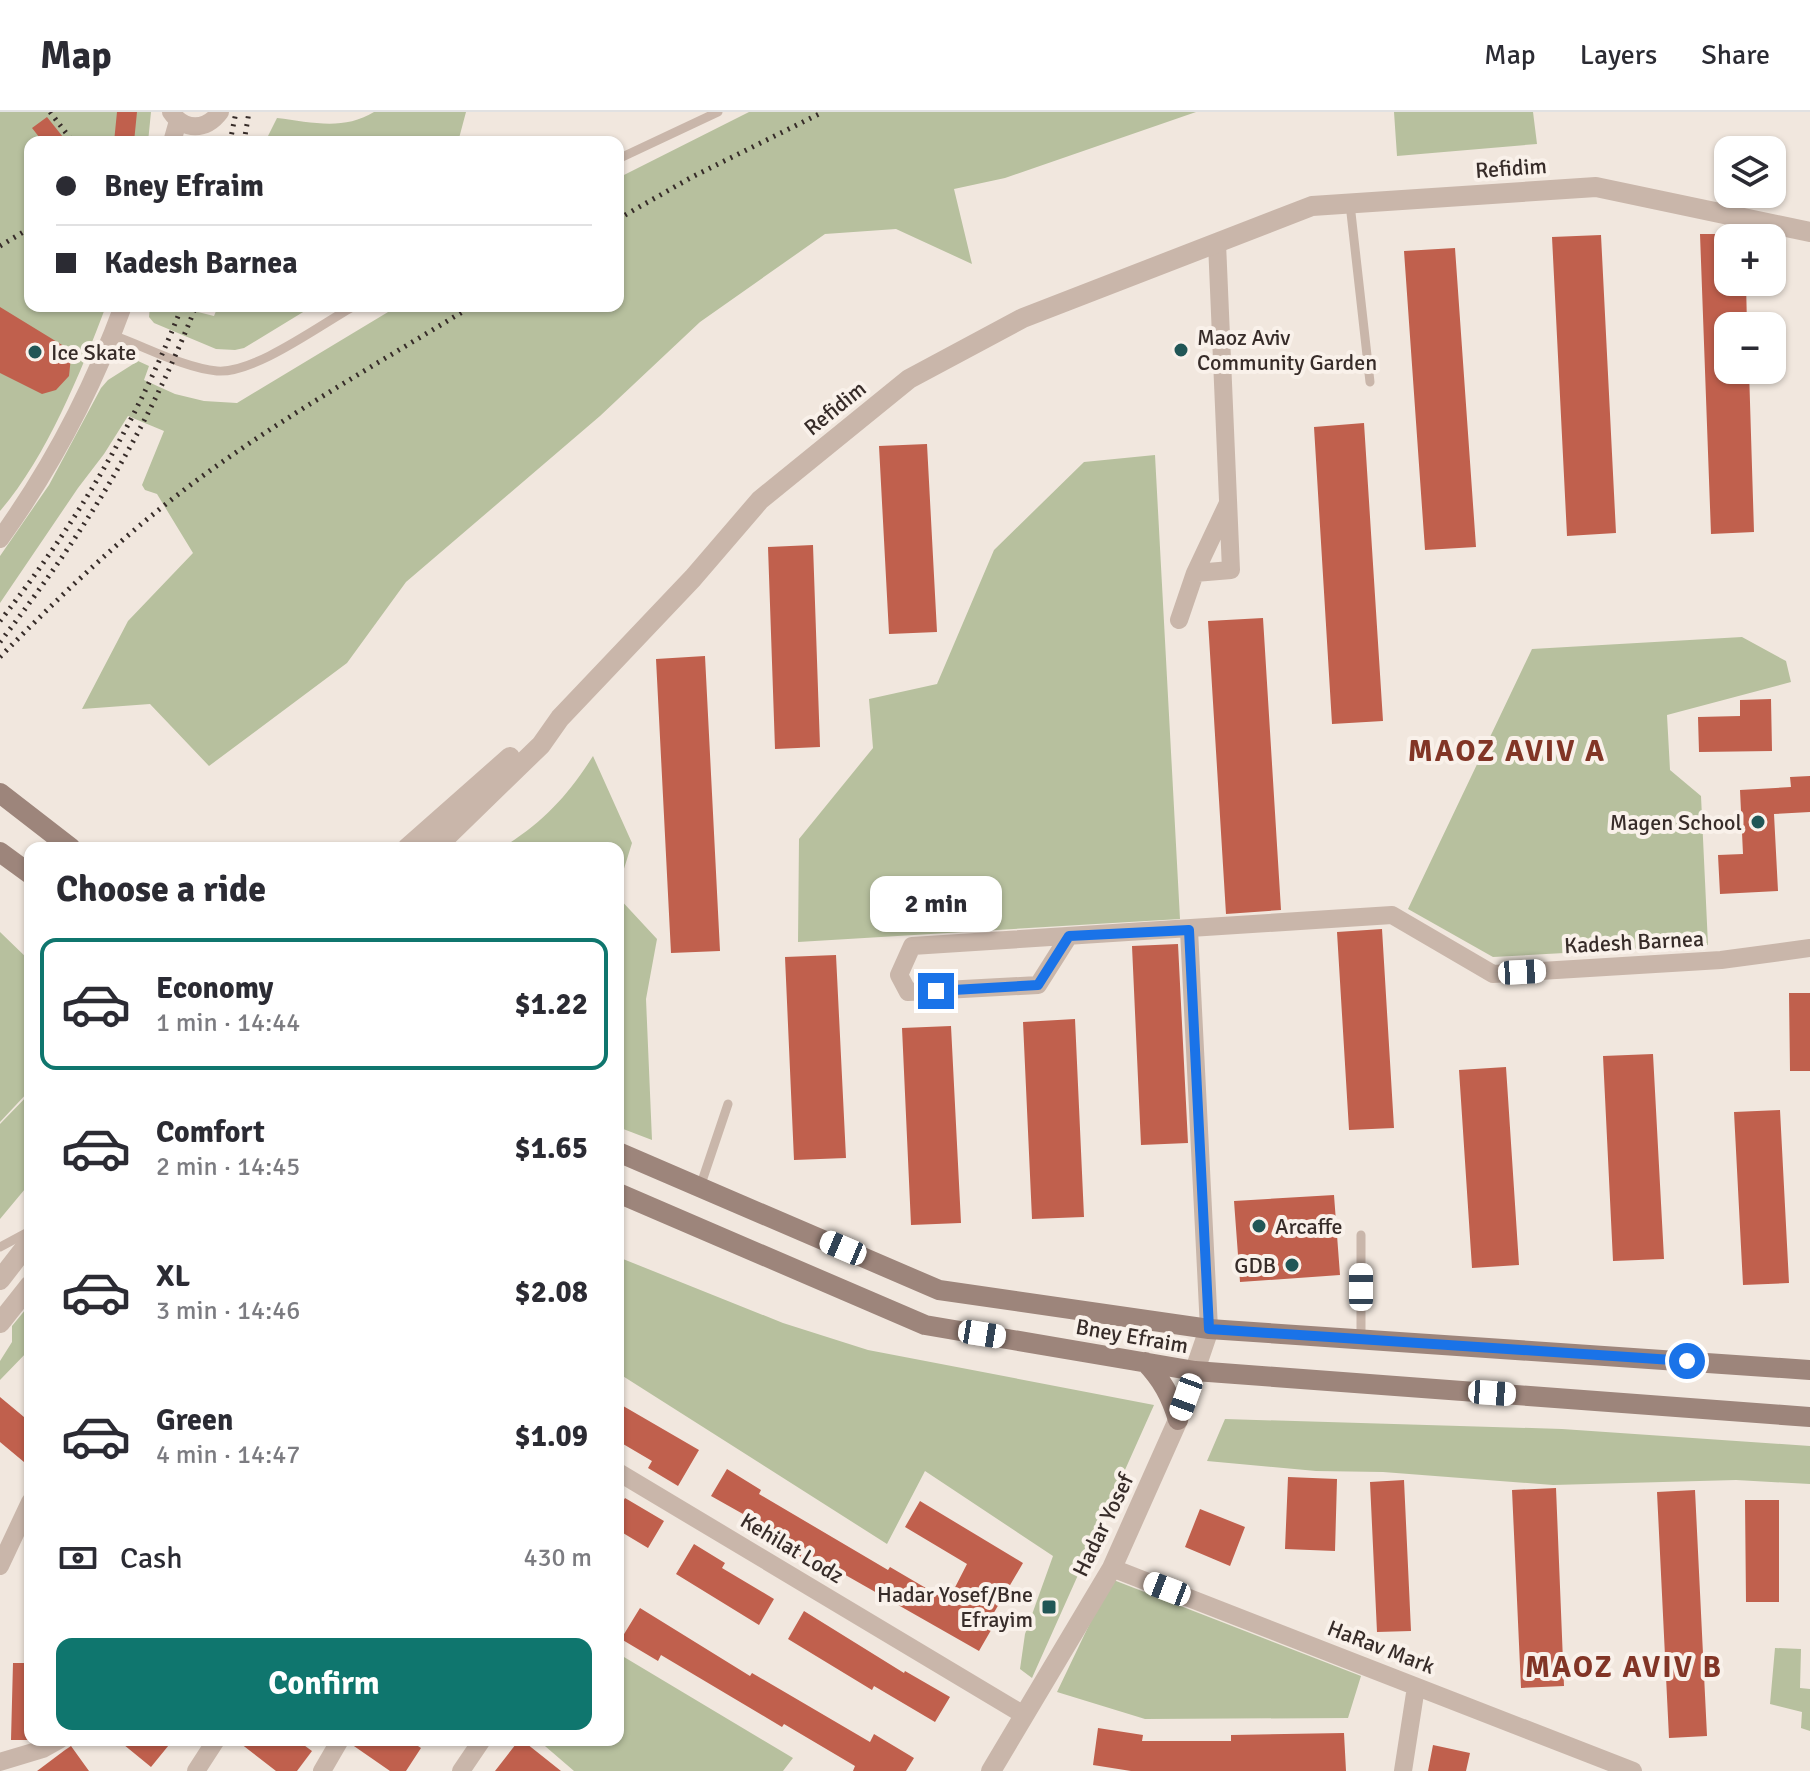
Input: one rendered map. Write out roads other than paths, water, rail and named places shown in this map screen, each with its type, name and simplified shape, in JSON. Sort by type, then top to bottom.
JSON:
[{"type":"main road","points":[[0,793],[63,842]]},
{"type":"main road","points":[[3,855],[24,870]]},
{"type":"main road","points":[[3,855],[24,877]]},
{"type":"main road","name":"Bney Efraim","points":[[624,1155],[939,1290],[1209,1329],[1810,1370]]},
{"type":"main road","name":"Bney Efraim","points":[[624,1196],[925,1325],[1195,1371],[1810,1417]]},
{"type":"main road","points":[[1145,1362],[1171,1396],[1178,1420]]},
{"type":"street","points":[[174,117],[185,125],[200,127],[220,112]]},
{"type":"street","name":"Refidim","points":[[441,842],[541,745],[560,718],[693,578],[760,500],[909,379],[1023,318],[1312,206],[1596,187],[1810,232]]},
{"type":"street","points":[[1195,573],[1231,570],[1217,243]]},
{"type":"street","points":[[0,539],[60,443],[121,312]]},
{"type":"street","points":[[1179,620],[1195,573],[1228,503]]},
{"type":"street","name":"Refidim","points":[[414,842],[535,735],[560,718]]},
{"type":"street","name":"Kadesh Barnea","points":[[1069,936],[1038,985],[908,992],[899,975],[912,946],[1392,915],[1493,974],[1721,960],[1810,948]]},
{"type":"street","points":[[1189,930],[1209,1329]]},
{"type":"street","points":[[0,1280],[24,1249]]},
{"type":"street","points":[[0,1323],[24,1293]]},
{"type":"street","name":"Hadar Yosef","points":[[991,1771],[1112,1568],[1178,1420],[1209,1329]]},
{"type":"street","name":"Kehilat Lodz","points":[[624,1476],[1024,1715]]},
{"type":"street","points":[[0,1566],[24,1515]]},
{"type":"street","name":"HaRav Mark","points":[[1112,1568],[1633,1771]]},
{"type":"street","points":[[1403,1771],[1416,1687]]},
{"type":"street","points":[[0,1762],[48,1746]]},
{"type":"street","points":[[196,1771],[212,1746]]},
{"type":"street","points":[[322,1771],[337,1746]]},
{"type":"street","points":[[461,1771],[478,1746]]},
{"type":"lane","points":[[624,156],[718,112]]},
{"type":"lane","points":[[1350,204],[1370,382]]},
{"type":"lane","points":[[112,335],[196,366],[217,371],[238,370],[261,361],[344,312]]},
{"type":"lane","points":[[700,1187],[728,1104]]},
{"type":"lane","points":[[0,1247],[24,1234]]},
{"type":"lane","points":[[1361,1235],[1361,1340]]},
{"type":"railway","points":[[50,112],[68,136]]},
{"type":"railway","points":[[231,136],[236,112]]},
{"type":"railway","points":[[245,136],[249,112]]},
{"type":"railway","points":[[624,216],[692,177],[823,112]]},
{"type":"railway","points":[[0,246],[24,232]]},
{"type":"railway","points":[[0,621],[54,547],[103,470],[146,390],[180,312]]},
{"type":"railway","points":[[0,642],[59,562],[110,482],[156,398],[193,312]]},
{"type":"railway","points":[[0,657],[87,572],[180,493],[287,419],[462,312]]},
{"type":"place","name":"Maoz Aviv Community Garden","points":[[1181,350]]},
{"type":"place","name":"Ice Skate","points":[[35,352]]},
{"type":"place","name":"Magen School","points":[[1758,822]]},
{"type":"place","name":"Arcaffe","points":[[1259,1226]]},
{"type":"place","name":"GDB","points":[[1292,1265]]},
{"type":"place","name":"Hadar Yosef/Bne Efrayim","points":[[1049,1607]]},
{"type":"district","name":"MAOZ AVIV A","points":[[1507,751]]},
{"type":"district","name":"MAOZ AVIV B","points":[[1624,1667]]}]
